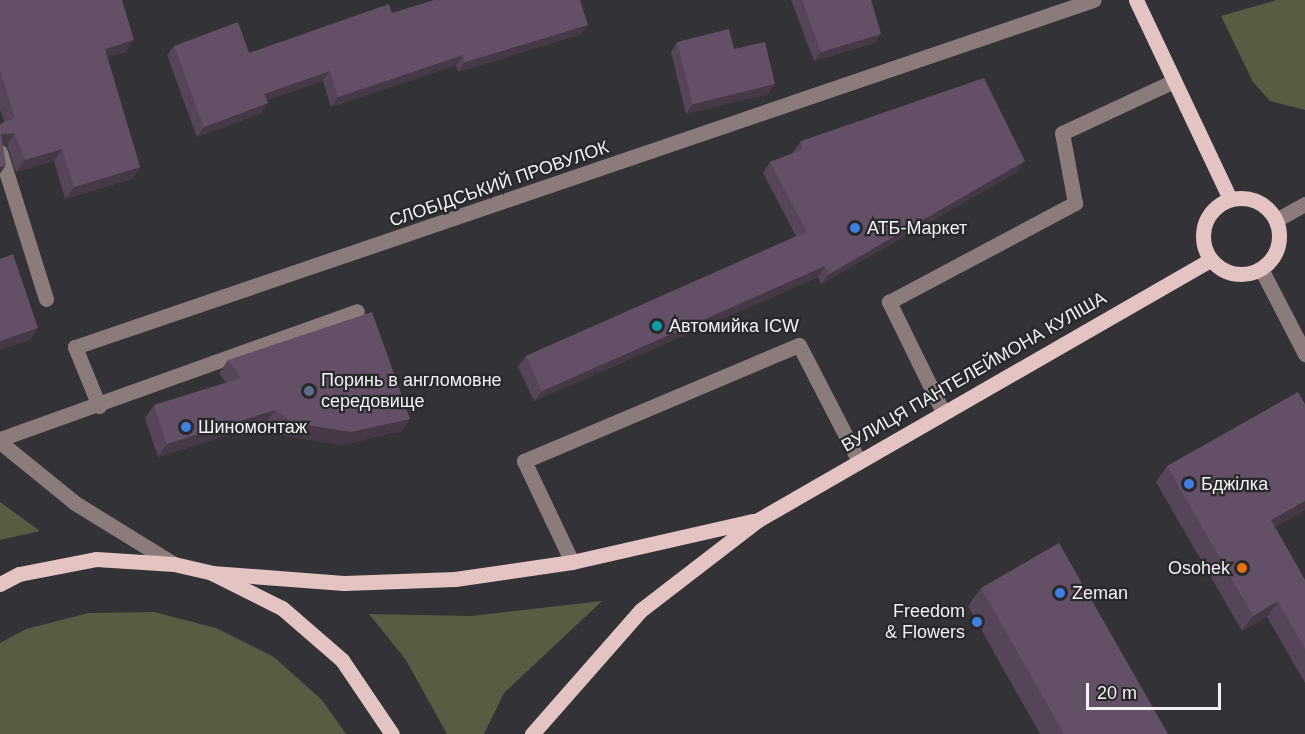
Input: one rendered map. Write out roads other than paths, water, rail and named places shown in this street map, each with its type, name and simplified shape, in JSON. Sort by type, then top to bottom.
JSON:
[{"type":"main road","points":[[1136,0],[1172,82],[1230,199]]},
{"type":"main road","points":[[1230,199],[1256,202],[1276,220],[1280,238],[1274,256],[1261,269],[1225,271],[1210,260],[1203,242],[1204,224],[1214,209],[1230,199]]},
{"type":"main road","name":"ВУЛИЦЯ ПАНТЕЛЕЙМОНА КУЛІША","points":[[532,734],[641,610],[758,520],[1210,260]]},
{"type":"main road","name":"ВУЛИЦЯ ПАНТЕЛЕЙМОНА КУЛІША","points":[[212,573],[355,583],[455,579],[572,562],[758,520]]},
{"type":"main road","points":[[0,584],[20,574],[96,559],[174,564],[212,573],[282,608],[333,652],[392,734]]},
{"type":"street","name":"СЛОБІДСЬКИЙ ПРОВУЛОК","points":[[99,406],[75,347],[1093,0]]},
{"type":"street","points":[[943,412],[889,302],[1075,202],[1062,133],[1172,82]]},
{"type":"street","points":[[0,152],[46,299]]},
{"type":"street","points":[[1276,220],[1305,204]]},
{"type":"street","points":[[1261,269],[1305,354]]},
{"type":"street","points":[[0,440],[357,311]]},
{"type":"street","points":[[572,562],[524,461],[799,345],[859,461]]},
{"type":"street","points":[[0,440],[75,503],[174,564]]},
{"type":"place","name":"АТБ-Маркет","points":[[855,228]]},
{"type":"place","name":"Автомийка ICW","points":[[657,326]]},
{"type":"place","name":"Поринь в англомовне середовище","points":[[309,391]]},
{"type":"place","name":"Шиномонтаж","points":[[186,427]]},
{"type":"place","name":"Бджілка","points":[[1189,484]]},
{"type":"place","name":"Оsоhek","points":[[1242,568]]},
{"type":"place","name":"Zeman","points":[[1060,593]]},
{"type":"place","name":"Freedom & Flowers","points":[[977,622]]}]
